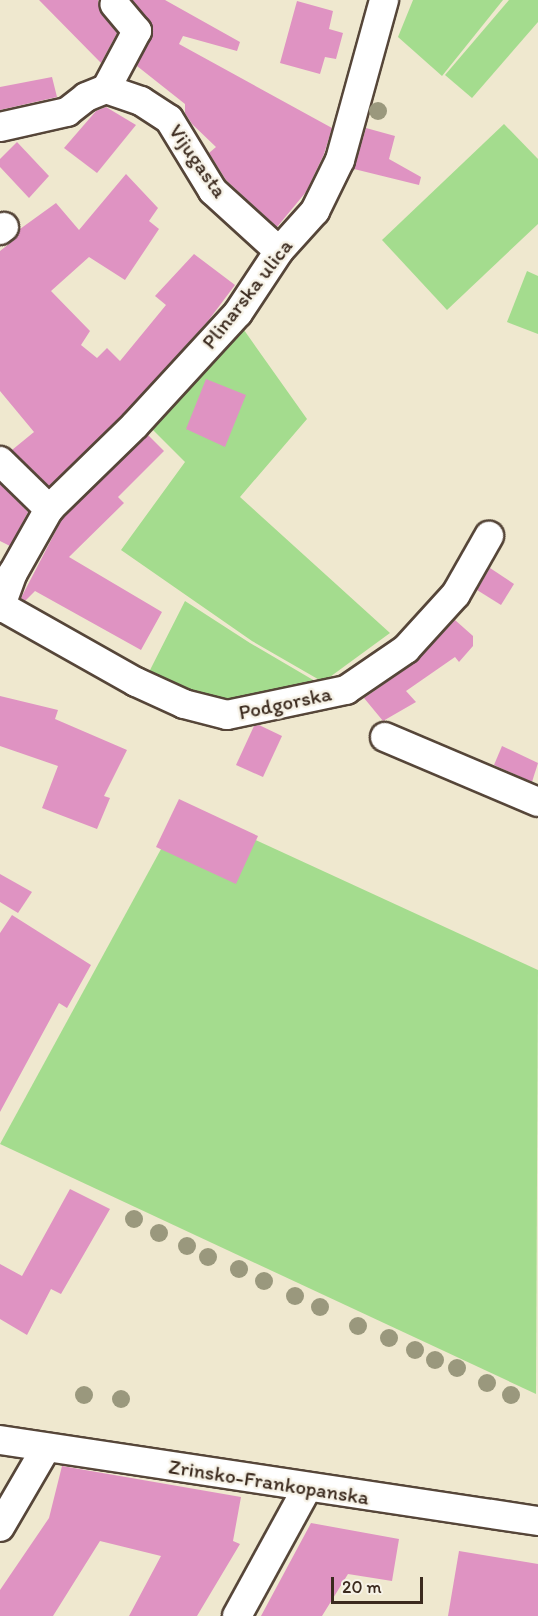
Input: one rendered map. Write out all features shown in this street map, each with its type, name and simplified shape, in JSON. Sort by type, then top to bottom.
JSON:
[{"type":"street","name":"Plinarska ulica","points":[[1,607],[13,573],[49,509],[135,425],[238,313],[279,251],[315,211],[340,160],[384,0]]},
{"type":"street","points":[[0,127],[67,112],[86,97],[106,89],[137,31],[114,4]]},
{"type":"street","name":"Vijugasta","points":[[106,89],[141,100],[169,119],[213,191],[279,251]]},
{"type":"street","points":[[0,461],[49,509]]},
{"type":"street","name":"Podgorska","points":[[1,607],[136,682],[184,704],[227,715],[346,690],[389,661],[406,649],[456,594],[489,536]]},
{"type":"street","points":[[385,737],[538,802]]},
{"type":"street","name":"Zrinsko-Frankopanska","points":[[0,1440],[538,1521]]},
{"type":"street","points":[[0,1527],[46,1448]]},
{"type":"street","points":[[237,1616],[308,1488]]},
{"type":"green space","points":[[413,0],[503,0],[442,76],[398,37]]},
{"type":"green space","points":[[509,0],[538,0],[538,22],[472,98],[445,75]]},
{"type":"green space","points":[[504,124],[538,159],[538,224],[447,310],[382,240]]},
{"type":"green space","points":[[527,271],[538,276],[538,334],[507,322]]},
{"type":"green space","points":[[244,330],[307,419],[240,497],[390,633],[323,682],[252,641],[121,550],[185,462],[152,429]]},
{"type":"green space","points":[[185,601],[320,684],[211,707],[148,674]]},
{"type":"green space","points":[[184,807],[538,970],[536,1394],[0,1144]]},
{"type":"building","points":[[39,0],[98,0],[101,14],[117,33],[101,63]]},
{"type":"building","points":[[132,0],[165,0],[240,42],[237,51],[183,36],[179,44],[332,128],[324,154],[306,192],[277,227],[226,180],[209,153],[216,147],[192,124],[185,113],[185,104],[137,66],[153,30]]},
{"type":"building","points":[[297,1],[333,11],[329,29],[343,33],[336,59],[325,57],[320,74],[280,63]]},
{"type":"building","points":[[52,77],[57,97],[0,110],[0,87]]},
{"type":"building","points":[[106,107],[136,125],[97,173],[64,148],[96,111]]},
{"type":"building","points":[[366,128],[395,136],[389,159],[421,177],[419,185],[354,169]]},
{"type":"building","points":[[17,142],[49,176],[29,198],[0,167],[0,159]]},
{"type":"building","points":[[126,174],[158,208],[149,221],[159,229],[125,280],[89,257],[51,291],[90,331],[81,345],[97,358],[107,348],[120,361],[166,305],[155,296],[194,254],[235,285],[208,321],[123,414],[49,486],[12,450],[34,432],[0,391],[0,251],[14,240],[20,229],[56,203],[79,230]]},
{"type":"building","points":[[206,379],[246,395],[225,447],[186,429]]},
{"type":"building","points":[[148,435],[164,451],[118,497],[124,503],[69,557],[162,612],[141,650],[35,591],[25,601],[21,598],[62,519]]},
{"type":"building","points":[[0,484],[28,512],[10,546],[0,541]]},
{"type":"building","points":[[490,568],[514,584],[501,605],[477,590]]},
{"type":"building","points":[[455,620],[473,636],[473,646],[459,662],[455,657],[406,691],[416,702],[383,721],[364,698],[416,662]]},
{"type":"building","points":[[0,696],[58,710],[55,719],[127,750],[104,796],[110,798],[97,829],[42,808],[58,766],[0,746]]},
{"type":"building","points":[[259,725],[282,736],[263,777],[236,765],[254,726]]},
{"type":"building","points":[[502,746],[538,763],[532,782],[494,765]]},
{"type":"building","points":[[179,799],[258,836],[236,884],[156,847]]},
{"type":"building","points":[[0,874],[32,892],[18,913],[0,902]]},
{"type":"building","points":[[12,915],[91,965],[67,1008],[59,1003],[0,1112],[0,933]]},
{"type":"building","points":[[70,1189],[110,1209],[61,1294],[51,1289],[27,1335],[0,1319],[0,1264],[22,1276]]},
{"type":"building","points":[[62,1466],[241,1497],[233,1541],[240,1544],[197,1616],[129,1616],[161,1556],[100,1541],[53,1616],[0,1616],[0,1590],[49,1518]]},
{"type":"building","points":[[311,1523],[399,1539],[392,1581],[348,1574],[322,1616],[261,1616]]},
{"type":"building","points":[[459,1551],[538,1564],[538,1616],[448,1616]]}]
